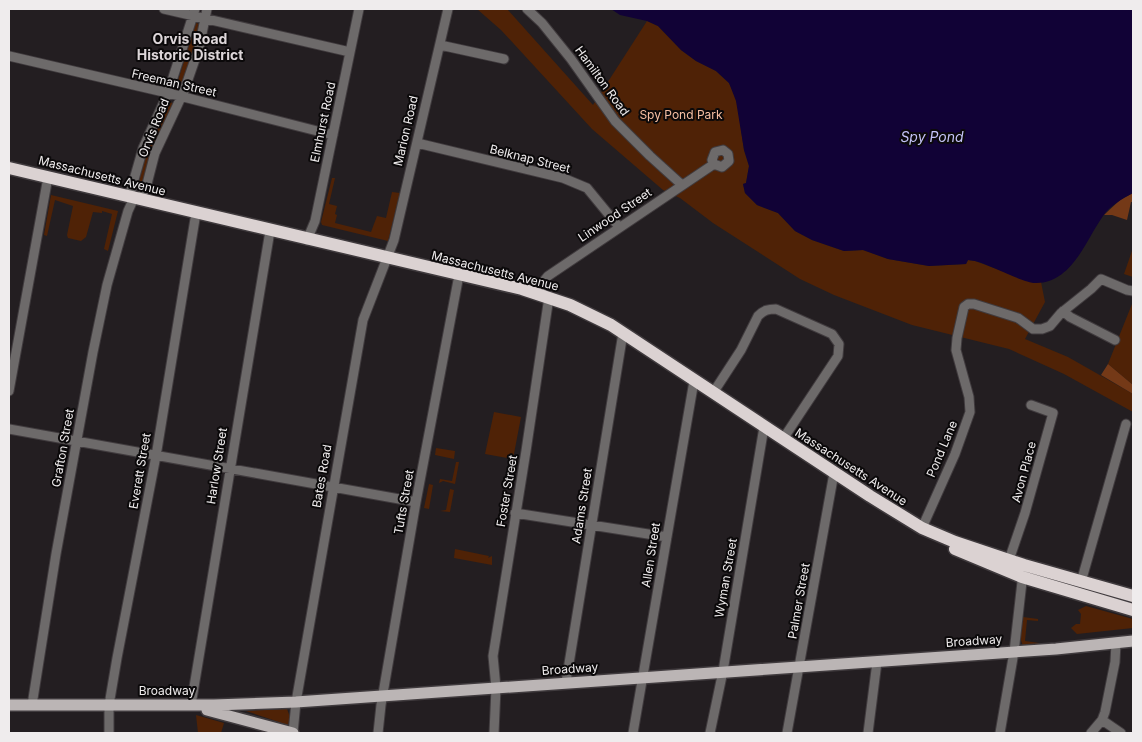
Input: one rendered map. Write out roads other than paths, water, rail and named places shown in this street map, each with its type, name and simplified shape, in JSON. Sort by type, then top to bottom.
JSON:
[{"type":"highway","name":"Massachusetts Avenue","points":[[9,168],[545,296],[585,311],[623,333],[783,440],[953,548],[1133,610]]},
{"type":"highway","name":"Massachusetts Avenue","points":[[922,528],[955,542],[1009,560],[1023,571],[1081,582],[1133,596]]},
{"type":"main road","name":"Broadway","points":[[9,705],[191,705],[296,702],[723,671],[877,662],[1116,644],[1133,641]]},
{"type":"main road","points":[[191,705],[293,733]]},
{"type":"street","points":[[164,9],[194,13],[206,19],[350,52]]},
{"type":"street","name":"Orvis Road","points":[[134,198],[147,184],[155,153],[181,97],[198,48],[207,9]]},
{"type":"street","name":"Elmhurst Road","points":[[307,240],[315,221],[359,9]]},
{"type":"street","name":"Marion Road","points":[[387,258],[394,240],[448,9]]},
{"type":"street","name":"Hamilton Road","points":[[527,9],[542,23],[571,59],[615,121],[682,185]]},
{"type":"street","name":"Orvis Road","points":[[134,198],[143,148],[168,93],[194,13]]},
{"type":"street","points":[[440,45],[504,59]]},
{"type":"street","name":"Freeman Street","points":[[9,56],[168,93],[334,135]]},
{"type":"street","name":"Belknap Street","points":[[416,143],[563,178],[587,188],[619,227]]},
{"type":"street","name":"Linwood Street","points":[[545,296],[543,282],[548,276],[714,164]]},
{"type":"street","points":[[9,391],[48,177]]},
{"type":"street","name":"Grafton Street","points":[[32,705],[56,554],[107,285],[128,211],[134,198]]},
{"type":"street","name":"Everett Street","points":[[109,733],[109,705],[156,456],[196,213]]},
{"type":"street","name":"Harlow Street","points":[[191,705],[270,231]]},
{"type":"street","name":"Bates Road","points":[[293,733],[296,702],[363,320],[387,258]]},
{"type":"street","name":"Tufts Street","points":[[378,733],[382,695],[416,502],[459,275]]},
{"type":"street","name":"Pond Lane","points":[[922,528],[970,412],[970,401],[956,350],[964,307],[968,304],[974,304],[1018,318],[1030,328],[1039,330],[1050,326],[1063,311],[1101,279],[1133,291]]},
{"type":"street","name":"Foster Street","points":[[494,733],[496,688],[493,656],[545,296]]},
{"type":"street","points":[[713,393],[734,363],[758,316],[763,311],[776,309],[832,334],[839,344],[838,356],[783,440]]},
{"type":"street","points":[[1063,311],[1070,317],[1116,340]]},
{"type":"street","name":"Adams Street","points":[[566,682],[623,333]]},
{"type":"street","name":"Allen Street","points":[[633,733],[694,380]]},
{"type":"street","name":"Avon Place","points":[[1009,560],[1026,513],[1053,413],[1031,405]]},
{"type":"street","points":[[1081,582],[1126,424]]},
{"type":"street","name":"Wyman Street","points":[[710,733],[723,671],[764,427]]},
{"type":"street","points":[[9,429],[416,502]]},
{"type":"street","name":"Palmer Street","points":[[787,733],[834,473]]},
{"type":"street","points":[[515,513],[667,537]]},
{"type":"street","points":[[1000,733],[1014,652],[1023,571]]},
{"type":"street","points":[[1090,733],[1102,720],[1115,662],[1116,644]]},
{"type":"street","points":[[868,733],[877,662]]},
{"type":"street","points":[[1102,720],[1121,733]]},
{"type":"water","name":"Spy Pond","points":[[611,9],[1133,9],[1133,193],[1106,212],[1069,268],[1049,281],[1036,283],[1023,280],[975,261],[968,260],[966,264],[929,266],[888,259],[863,250],[844,251],[812,240],[795,231],[778,213],[757,205],[745,193],[743,184],[746,183],[749,166],[744,150],[736,101],[729,83],[716,71],[696,61],[681,50],[658,26],[647,21],[620,15]]},
{"type":"district","name":"Orvis Road Historic District","points":[[190,48]]},
{"type":"park label","name":"Spy Pond Park","points":[[681,115]]}]
